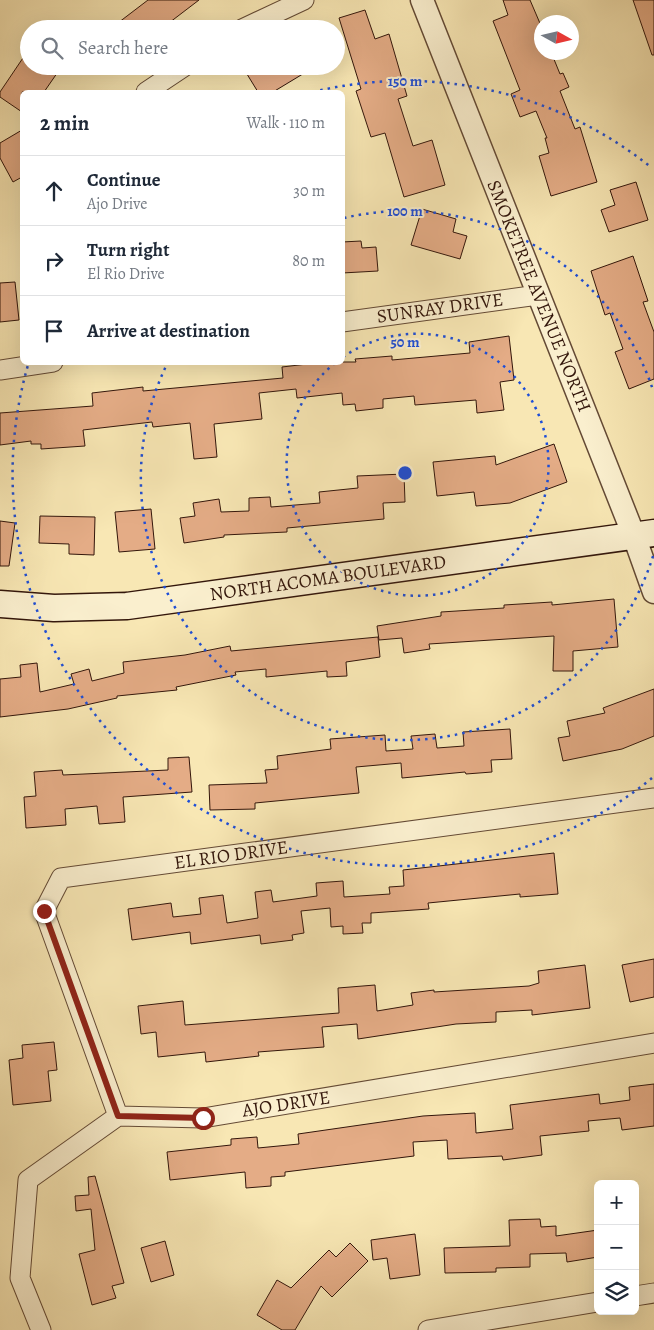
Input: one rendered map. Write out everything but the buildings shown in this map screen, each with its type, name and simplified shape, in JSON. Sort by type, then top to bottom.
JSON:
[{"type":"main road","name":"NORTH ACOMA BOULEVARD","points":[[0,604],[54,608],[127,606],[644,534]]},
{"type":"street","points":[[261,20],[304,0]]},
{"type":"street","name":"SMOKETREE AVENUE NORTH","points":[[422,0],[538,295],[644,534],[654,592]]},
{"type":"street","points":[[149,90],[172,75]]},
{"type":"street","name":"SUNRAY DRIVE","points":[[345,322],[538,295]]},
{"type":"street","points":[[0,370],[33,365]]},
{"type":"street","name":"EL RIO DRIVE","points":[[118,1116],[44,911],[61,878],[654,798]]},
{"type":"street","name":"AJO DRIVE","points":[[118,1116],[203,1118],[654,1043]]},
{"type":"street","points":[[41,1330],[20,1278],[28,1180],[118,1116]]},
{"type":"street","points":[[639,1295],[654,1293]]},
{"type":"street","points":[[428,1330],[594,1303]]},
{"type":"route","points":[[44,911],[118,1116],[203,1118]]}]
